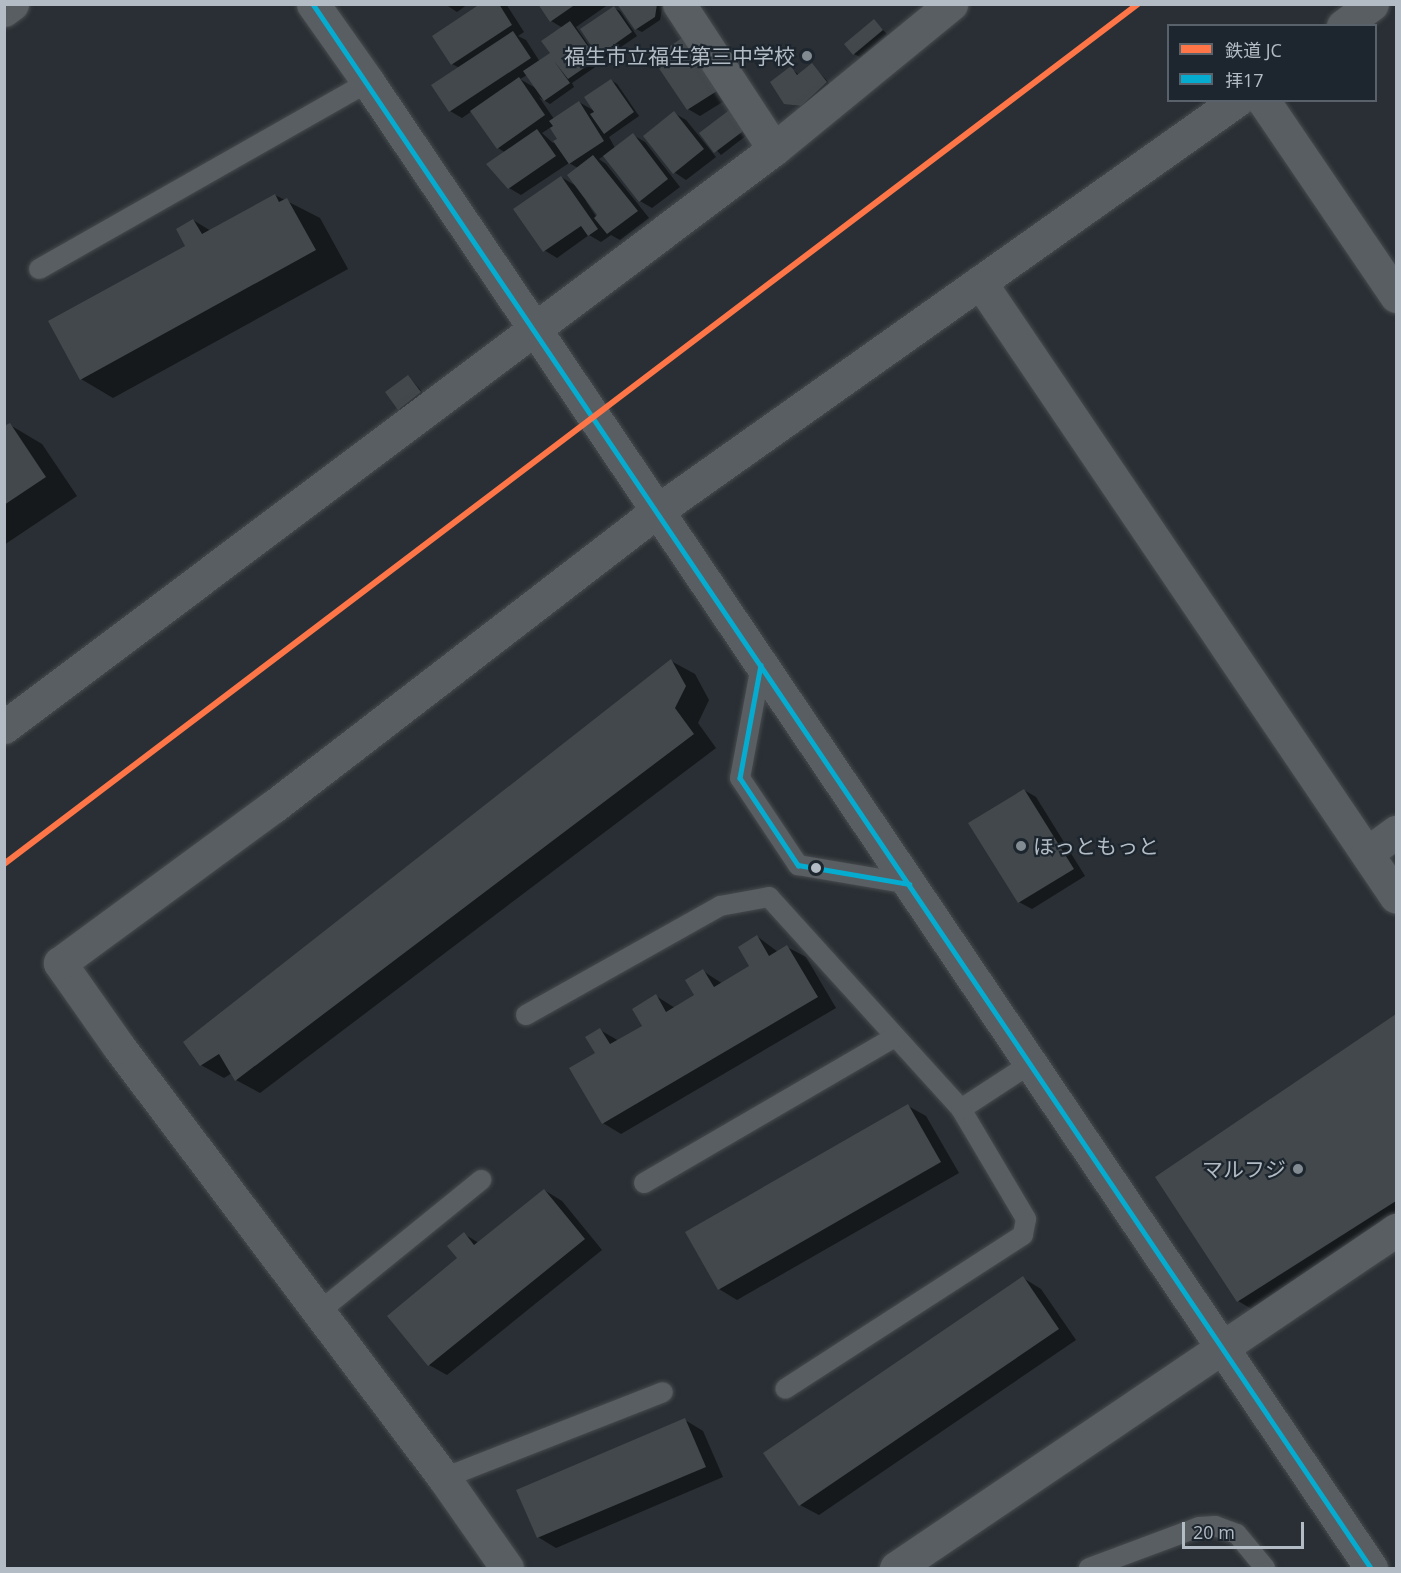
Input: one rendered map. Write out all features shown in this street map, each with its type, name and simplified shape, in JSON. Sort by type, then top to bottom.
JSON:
[{"type":"street","points":[[4,10],[12,4]]},
{"type":"street","points":[[313,4],[368,82],[1371,1569]]},
{"type":"street","points":[[679,4],[774,149]]},
{"type":"street","points":[[4,727],[774,149],[951,4]]},
{"type":"street","points":[[1346,24],[1372,4]]},
{"type":"street","points":[[507,1569],[444,1478],[119,1047],[60,963],[283,798],[657,512],[1234,102]]},
{"type":"street","points":[[1264,102],[1396,296]]},
{"type":"street","points":[[980,282],[1396,897]]},
{"type":"street","points":[[1367,853],[1396,832]]},
{"type":"street","points":[[896,1569],[1396,1230]]},
{"type":"lane","points":[[39,269],[368,82]]},
{"type":"lane","points":[[761,665],[740,778],[798,865],[909,884]]},
{"type":"lane","points":[[526,1015],[720,906],[769,897],[961,1109],[1026,1219],[1023,1235],[785,1389]]},
{"type":"lane","points":[[644,1183],[895,1036]]},
{"type":"lane","points":[[961,1109],[1030,1064]]},
{"type":"lane","points":[[320,1311],[481,1180]]},
{"type":"lane","points":[[444,1478],[663,1392]]},
{"type":"lane","points":[[1089,1569],[1199,1527],[1215,1526],[1237,1534],[1265,1569]]},
{"type":"building","points":[[480,4],[499,4],[512,25],[451,65],[432,36]]},
{"type":"building","points":[[538,4],[576,4],[550,22]]},
{"type":"building","points":[[617,4],[657,4],[655,17],[635,30]]},
{"type":"building","points":[[614,6],[632,32],[598,56],[580,29]]},
{"type":"building","points":[[874,19],[883,30],[853,55],[844,44]]},
{"type":"building","points":[[570,21],[597,59],[568,79],[554,61],[570,83],[544,101],[523,71],[550,53],[541,41]]},
{"type":"building","points":[[513,31],[531,58],[449,112],[431,85]]},
{"type":"building","points":[[682,38],[717,91],[687,110],[652,58]]},
{"type":"building","points":[[812,63],[827,82],[801,106],[784,104],[770,82],[791,66],[797,75]]},
{"type":"building","points":[[519,77],[545,115],[497,149],[470,111]]},
{"type":"building","points":[[611,79],[634,112],[604,134],[590,114],[594,112],[584,97]]},
{"type":"building","points":[[579,101],[604,141],[569,164],[553,141],[557,139],[550,128],[553,126],[549,121]]},
{"type":"building","points":[[732,108],[743,122],[742,132],[714,153],[699,133]]},
{"type":"building","points":[[674,111],[704,149],[673,174],[643,136]]},
{"type":"building","points":[[537,129],[556,156],[508,189],[486,164]]},
{"type":"building","points":[[633,133],[668,179],[639,202],[603,156]]},
{"type":"building","points":[[593,155],[638,211],[607,234],[594,218],[597,215],[567,175]]},
{"type":"building","points":[[561,176],[598,229],[588,236],[581,226],[543,252],[513,209]]},
{"type":"building","points":[[275,194],[279,202],[287,198],[316,250],[80,380],[48,321],[185,246],[176,229],[193,219],[202,234]]},
{"type":"building","points":[[408,375],[421,392],[398,410],[385,392]]},
{"type":"building","points":[[10,423],[46,477],[4,505],[4,426]]},
{"type":"building","points":[[671,659],[686,686],[675,708],[694,734],[235,1081],[219,1054],[200,1066],[183,1042]]},
{"type":"building","name":"ほっともっと","points":[[1024,789],[1074,869],[1018,903],[968,823]]},
{"type":"building","points":[[757,935],[769,956],[787,945],[818,997],[602,1124],[569,1068],[595,1053],[585,1037],[600,1028],[610,1044],[642,1026],[632,1009],[656,994],[666,1012],[694,995],[685,980],[703,969],[714,987],[749,966],[738,947]]},
{"type":"building","points":[[1396,1014],[1396,1201],[1237,1302],[1155,1177]]},
{"type":"building","points":[[908,1104],[941,1162],[718,1290],[685,1232]]},
{"type":"building","points":[[544,1189],[585,1239],[428,1366],[387,1316],[457,1258],[447,1246],[464,1232],[474,1245]]},
{"type":"building","points":[[1023,1276],[1059,1329],[799,1506],[763,1453]]},
{"type":"building","points":[[685,1418],[706,1467],[537,1538],[516,1490]]},
{"type":"rail line","name":"JC","points":[[4,864],[1138,4]]},
{"type":"transit line","name":"拝17","points":[[313,4],[1371,1568]]},
{"type":"transit line","name":"拝17","points":[[761,665],[740,778],[798,865],[909,884]]},
{"type":"place","name":"福生市立福生第三中学校","points":[[807,56]]},
{"type":"place","name":"ほっともっと","points":[[1021,846]]},
{"type":"place","name":"マルフジ","points":[[1298,1169]]}]
